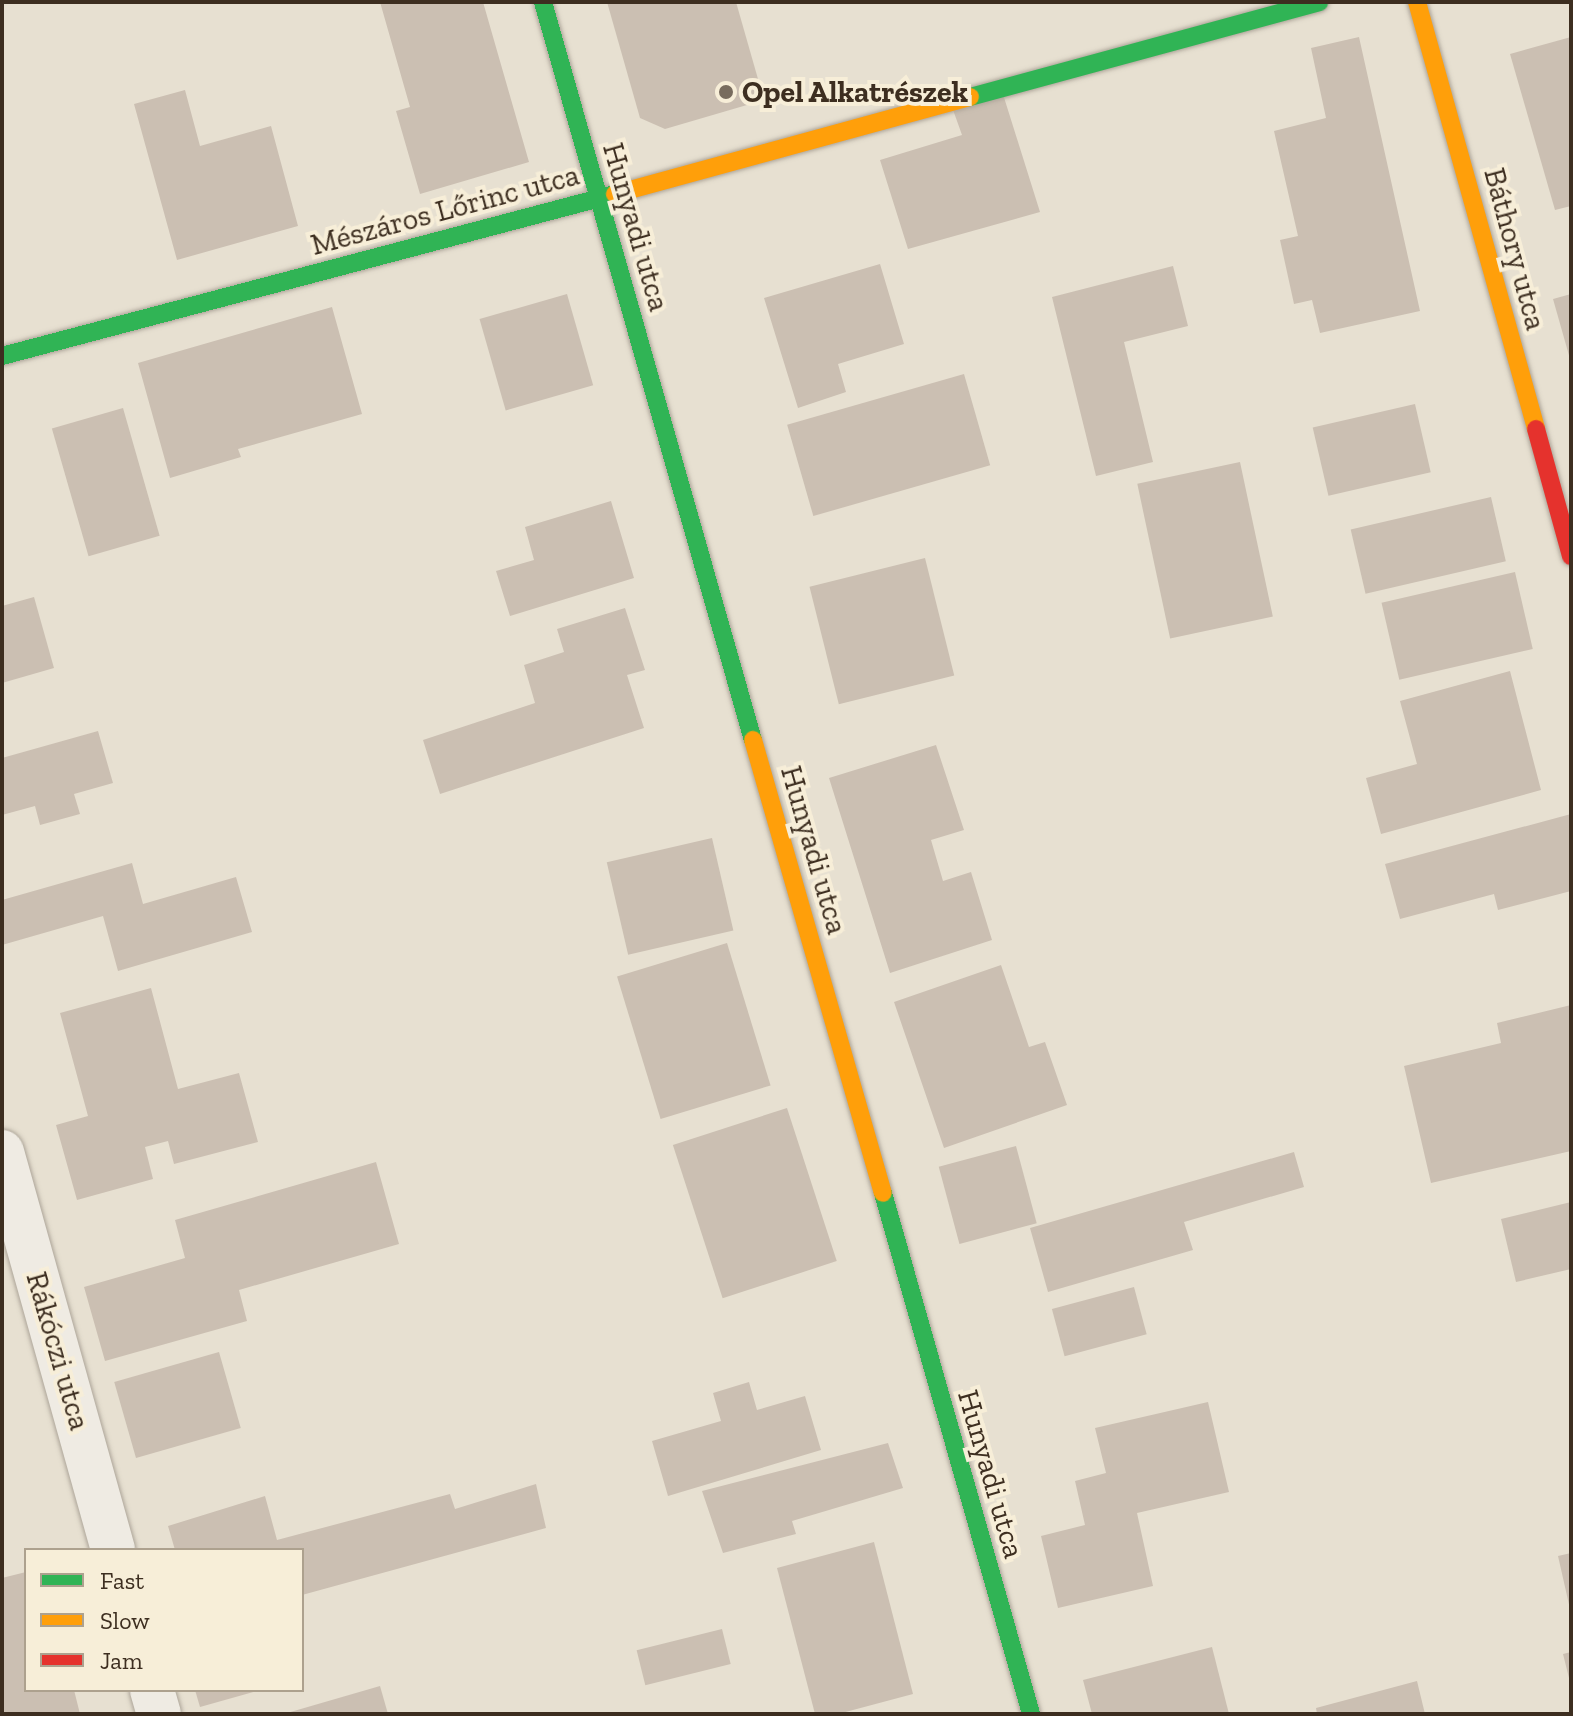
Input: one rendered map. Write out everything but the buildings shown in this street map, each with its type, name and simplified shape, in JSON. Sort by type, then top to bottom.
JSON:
[{"type":"street","name":"Hunyadi utca","points":[[543,2],[1031,1714]]},
{"type":"street","name":"Mészáros Lőrinc utca","points":[[2,356],[1319,2]]},
{"type":"street","name":"Báthory utca","points":[[1417,2],[1571,556]]},
{"type":"street","name":"Rákóczi utca","points":[[2,1152],[112,1548]]},
{"type":"street","points":[[153,1692],[159,1714]]},
{"type":"traffic: fast","points":[[543,2],[753,740]]},
{"type":"traffic: fast","points":[[970,97],[1319,2]]},
{"type":"traffic: fast","points":[[2,356],[615,194]]},
{"type":"traffic: fast","points":[[883,1193],[1031,1714]]},
{"type":"traffic: slow","points":[[1417,2],[1536,429]]},
{"type":"traffic: slow","points":[[615,194],[970,97]]},
{"type":"traffic: slow","points":[[753,740],[883,1193]]},
{"type":"traffic: jam","points":[[1536,429],[1571,556]]},
{"type":"place","name":"Opel Alkatrészek","points":[[726,92]]}]
